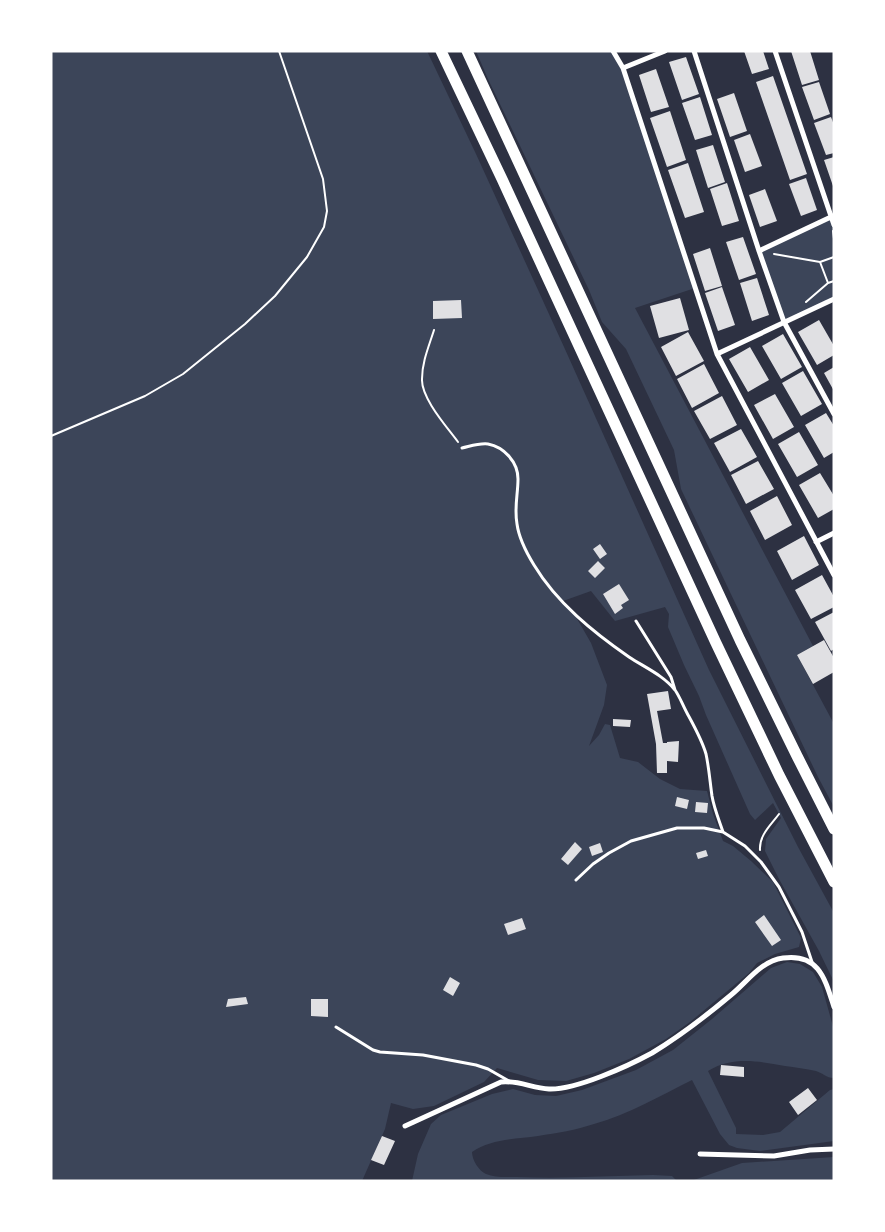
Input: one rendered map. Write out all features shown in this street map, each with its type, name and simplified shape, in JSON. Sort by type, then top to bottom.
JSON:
[{"type":"highway","points":[[441,51],[720,652],[779,776],[834,882]]},
{"type":"highway","points":[[467,51],[716,588],[792,747],[834,829]]},
{"type":"street","points":[[613,51],[623,68],[717,354],[834,575]]},
{"type":"street","points":[[623,68],[665,51]]},
{"type":"street","points":[[694,51],[784,322],[834,414]]},
{"type":"street","points":[[775,51],[834,225]]},
{"type":"street","points":[[759,251],[832,216]]},
{"type":"street","points":[[717,354],[834,299]]},
{"type":"street","points":[[816,542],[834,533]]},
{"type":"street","points":[[405,1126],[501,1082],[509,1081],[551,1089],[568,1087],[625,1066],[675,1038],[727,999],[755,973],[775,960],[792,958],[812,962],[823,976],[834,1006]]},
{"type":"street","points":[[700,1154],[774,1156],[810,1150],[834,1150]]},
{"type":"lane","points":[[462,448],[477,444],[488,444],[498,448],[508,456],[516,466],[518,478],[517,524],[523,546],[535,567],[554,592],[593,630],[663,678],[675,690]]},
{"type":"lane","points":[[636,621],[671,677],[675,690],[698,735],[705,752],[710,772],[715,810],[723,832]]},
{"type":"lane","points":[[576,880],[601,858],[631,841],[678,828],[704,828],[723,832],[745,846],[761,862],[779,887],[802,932],[812,962]]},
{"type":"lane","points":[[336,1027],[373,1050],[423,1055],[476,1065],[488,1069],[509,1081]]},
{"type":"path","points":[[51,436],[146,396],[183,374],[245,324],[276,296],[307,257],[324,227],[328,210],[323,179],[279,51]]},
{"type":"path","points":[[759,251],[820,262],[834,257]]},
{"type":"path","points":[[820,262],[828,283]]},
{"type":"path","points":[[806,302],[828,283],[834,281]]},
{"type":"path","points":[[434,330],[424,362],[423,390],[430,404],[462,448]]},
{"type":"path","points":[[761,862],[760,845],[763,835],[779,814]]},
{"type":"shaded area","points":[[51,51],[427,51],[564,347],[709,670],[798,847],[834,913],[834,982],[765,851],[766,839],[781,818],[773,803],[755,820],[750,814],[668,627],[669,614],[665,607],[615,621],[591,591],[563,601],[572,610],[591,643],[607,685],[604,705],[589,746],[599,735],[605,724],[610,725],[620,758],[638,762],[660,779],[680,789],[707,791],[723,841],[733,846],[773,882],[801,938],[799,947],[775,954],[757,963],[749,973],[690,1022],[666,1039],[629,1059],[594,1073],[566,1081],[538,1080],[497,1068],[484,1082],[434,1106],[413,1109],[391,1103],[385,1129],[362,1181],[51,1181]]},
{"type":"shaded area","points":[[476,51],[613,51],[623,68],[695,288],[635,308],[813,646],[797,655],[834,724],[834,807],[681,489],[674,450],[626,349],[602,322],[589,290]]},
{"type":"shaded area","points":[[831,217],[834,225],[834,299],[784,322],[759,251]]},
{"type":"shaded area","points":[[787,962],[800,964],[813,972],[822,987],[834,1030],[834,1078],[816,1071],[755,1061],[726,1063],[708,1071],[736,1128],[736,1134],[763,1135],[780,1132],[830,1090],[834,1089],[834,1141],[760,1151],[729,1145],[720,1134],[692,1080],[607,1120],[566,1131],[495,1142],[472,1152],[478,1168],[486,1174],[497,1177],[568,1178],[653,1175],[672,1176],[677,1181],[412,1181],[418,1154],[431,1124],[441,1115],[492,1094],[513,1089],[535,1095],[556,1096],[582,1090],[636,1070],[673,1050],[771,968]]},
{"type":"shaded area","points":[[834,1157],[834,1181],[691,1181],[742,1163]]},
{"type":"building","points":[[744,51],[763,51],[769,69],[752,74]]},
{"type":"building","points":[[791,51],[810,51],[819,80],[802,85]]},
{"type":"building","points":[[686,57],[699,94],[682,100],[669,62]]},
{"type":"building","points":[[656,69],[669,107],[651,112],[639,75]]},
{"type":"building","points":[[773,76],[807,174],[790,180],[756,82]]},
{"type":"building","points":[[819,82],[830,114],[814,120],[802,87]]},
{"type":"building","points":[[734,93],[747,131],[730,137],[717,99]]},
{"type":"building","points":[[700,97],[712,135],[695,140],[682,103]]},
{"type":"building","points":[[670,111],[686,160],[667,167],[650,118]]},
{"type":"building","points":[[831,117],[834,125],[834,153],[826,155],[814,123]]},
{"type":"building","points":[[750,134],[762,166],[745,172],[734,140]]},
{"type":"building","points":[[713,145],[725,182],[708,188],[696,150]]},
{"type":"building","points":[[834,157],[834,186],[833,186],[824,160]]},
{"type":"building","points":[[688,163],[704,212],[685,218],[668,170]]},
{"type":"building","points":[[806,178],[817,210],[801,216],[789,184]]},
{"type":"building","points":[[727,183],[739,221],[722,226],[710,189]]},
{"type":"building","points":[[765,189],[777,221],[760,227],[749,195]]},
{"type":"building","points":[[743,237],[756,274],[739,280],[726,242]]},
{"type":"building","points":[[710,248],[722,286],[705,291],[693,254]]},
{"type":"building","points":[[757,278],[769,315],[752,321],[740,283]]},
{"type":"building","points":[[722,287],[735,325],[718,331],[705,293]]},
{"type":"building","points":[[680,298],[689,330],[659,338],[650,306]]},
{"type":"building","points":[[461,300],[462,318],[433,319],[433,301]]},
{"type":"building","points":[[819,320],[834,346],[834,355],[817,365],[798,332]]},
{"type":"building","points":[[688,332],[704,361],[676,376],[661,347]]},
{"type":"building","points":[[783,334],[802,367],[781,379],[762,346]]},
{"type":"building","points":[[750,347],[769,380],[748,392],[729,359]]},
{"type":"building","points":[[704,364],[719,393],[692,408],[677,379]]},
{"type":"building","points":[[834,367],[834,391],[824,373]]},
{"type":"building","points":[[803,371],[822,404],[801,416],[782,383]]},
{"type":"building","points":[[775,394],[794,427],[773,439],[754,405]]},
{"type":"building","points":[[722,396],[737,425],[710,439],[694,411]]},
{"type":"building","points":[[826,413],[834,426],[834,452],[824,458],[805,425]]},
{"type":"building","points":[[741,429],[757,457],[730,472],[714,443]]},
{"type":"building","points":[[799,432],[818,465],[797,477],[778,444]]},
{"type":"building","points":[[758,461],[774,489],[746,504],[731,475]]},
{"type":"building","points":[[820,473],[834,496],[834,509],[818,518],[799,485]]},
{"type":"building","points":[[777,496],[792,525],[765,540],[750,511]]},
{"type":"building","points":[[804,536],[819,565],[792,580],[777,551]]},
{"type":"building","points":[[600,544],[607,554],[600,559],[593,549]]},
{"type":"building","points":[[598,561],[605,568],[595,578],[588,571]]},
{"type":"building","points":[[822,575],[834,597],[834,607],[811,619],[795,590]]},
{"type":"building","points":[[619,584],[629,600],[621,605],[623,608],[615,614],[603,594]]},
{"type":"building","points":[[834,612],[834,649],[831,651],[815,622]]},
{"type":"building","points":[[824,640],[834,658],[834,672],[813,684],[797,655]]},
{"type":"building","points":[[668,691],[671,709],[657,711],[663,743],[679,741],[678,762],[667,761],[667,773],[657,773],[656,744],[647,694]]},
{"type":"building","points":[[613,719],[631,720],[630,727],[613,726]]},
{"type":"building","points":[[677,797],[689,800],[687,809],[675,806]]},
{"type":"building","points":[[696,802],[708,803],[707,813],[695,812]]},
{"type":"building","points":[[575,842],[582,849],[568,865],[561,859]]},
{"type":"building","points":[[600,843],[603,852],[592,856],[589,847]]},
{"type":"building","points":[[706,850],[708,856],[698,859],[696,853]]},
{"type":"building","points":[[764,915],[781,940],[772,946],[755,922]]},
{"type":"building","points":[[522,918],[526,929],[508,935],[504,924]]},
{"type":"building","points":[[450,977],[460,983],[453,996],[443,990]]},
{"type":"building","points":[[246,997],[248,1004],[226,1007],[228,999]]},
{"type":"building","points":[[311,999],[328,999],[328,1017],[311,1016]]},
{"type":"building","points":[[721,1065],[744,1067],[744,1077],[720,1075]]},
{"type":"building","points":[[808,1088],[817,1100],[798,1115],[789,1102]]},
{"type":"building","points":[[382,1136],[395,1141],[384,1165],[371,1160]]}]
